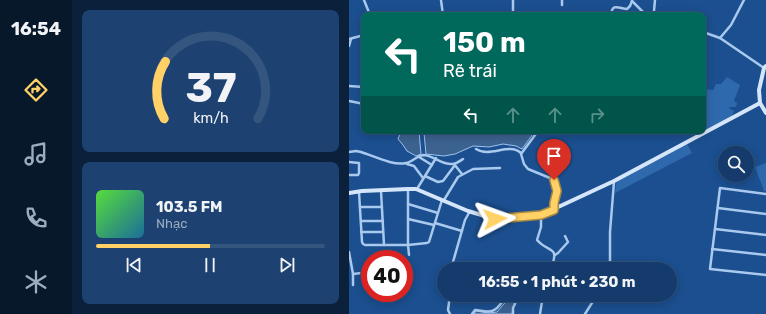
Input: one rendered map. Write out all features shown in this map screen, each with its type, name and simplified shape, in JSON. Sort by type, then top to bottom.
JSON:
[{"type":"street","points":[[364,0],[369,12]]},
{"type":"street","points":[[441,0],[443,12]]},
{"type":"street","points":[[512,12],[513,0]]},
{"type":"street","points":[[562,0],[562,5]]},
{"type":"street","points":[[612,12],[615,7],[625,9],[629,8],[631,0]]},
{"type":"street","points":[[631,0],[644,12]]},
{"type":"street","points":[[653,12],[655,0]]},
{"type":"street","points":[[720,38],[731,25],[744,0]]},
{"type":"street","points":[[706,33],[720,38],[765,67],[759,90],[760,103],[766,113]]},
{"type":"street","points":[[349,46],[350,39],[361,36]]},
{"type":"street","points":[[349,86],[361,87]]},
{"type":"street","points":[[349,101],[361,103]]},
{"type":"street","points":[[706,132],[760,103]]},
{"type":"street","points":[[521,154],[536,134]]},
{"type":"street","points":[[349,193],[416,189],[470,211],[495,219],[541,215],[614,181],[702,134]]},
{"type":"street","points":[[476,149],[482,152],[508,149],[517,150],[521,154],[524,164],[528,169],[554,180],[557,191],[554,210]]},
{"type":"street","points":[[349,152],[361,152],[393,163],[414,166],[424,177],[437,182],[443,181],[454,164],[463,159]]},
{"type":"street","points":[[405,164],[423,155],[436,158],[448,164],[454,164]]},
{"type":"street","points":[[419,157],[432,165]]},
{"type":"street","points":[[416,189],[436,158]]},
{"type":"street","points":[[349,162],[359,163],[359,173],[358,175],[349,175]]},
{"type":"street","points":[[454,164],[462,174]]},
{"type":"street","points":[[359,192],[363,244],[408,245],[428,243],[443,200],[459,177],[473,169],[500,168]]},
{"type":"street","points":[[610,262],[610,232],[614,181]]},
{"type":"street","points":[[766,194],[720,188],[710,269],[766,276]]},
{"type":"street","points":[[408,189],[409,250]]},
{"type":"street","points":[[381,191],[384,245]]},
{"type":"street","points":[[408,204],[438,212]]},
{"type":"street","points":[[361,207],[382,207]]},
{"type":"street","points":[[718,208],[766,214]]},
{"type":"street","points":[[453,262],[462,231],[470,211]]},
{"type":"street","points":[[541,215],[541,227],[537,240],[552,251],[555,256]]},
{"type":"street","points":[[408,219],[462,231]]},
{"type":"street","points":[[361,221],[383,221]]},
{"type":"street","points":[[715,228],[766,234]]},
{"type":"street","points":[[361,232],[383,232]]},
{"type":"street","points":[[553,262],[555,256],[568,242],[565,236]]},
{"type":"street","points":[[712,249],[766,255]]},
{"type":"street","points":[[349,252],[353,274],[353,285]]},
{"type":"street","points":[[353,274],[361,273]]},
{"type":"street","points":[[472,314],[475,310],[493,311],[498,308],[506,297],[509,296],[513,297],[515,300],[513,314]]},
{"type":"street","points":[[450,302],[448,310],[450,314]]},
{"type":"street","points":[[541,314],[542,302]]},
{"type":"street","points":[[585,314],[593,302]]},
{"type":"shaded area","points":[[727,77],[740,85],[734,101],[737,103],[736,107],[729,107],[734,111],[732,116],[706,130],[706,89],[713,90],[716,84],[721,84]]},
{"type":"shaded area","points":[[400,134],[419,134],[421,154],[416,156],[407,151],[398,139]]},
{"type":"shaded area","points":[[424,134],[533,134],[522,149],[516,146],[503,144],[489,147],[473,146],[455,154],[444,156],[426,154]]},
{"type":"shaded area","points":[[687,144],[692,153],[615,193],[617,181]]},
{"type":"shaded area","points":[[766,163],[766,191],[764,191],[755,167]]},
{"type":"shaded area","points":[[506,302],[515,302],[512,314],[474,314],[476,311],[489,313],[497,312]]},
{"type":"route","points":[[495,219],[541,215],[554,210],[557,191],[554,180]]}]
